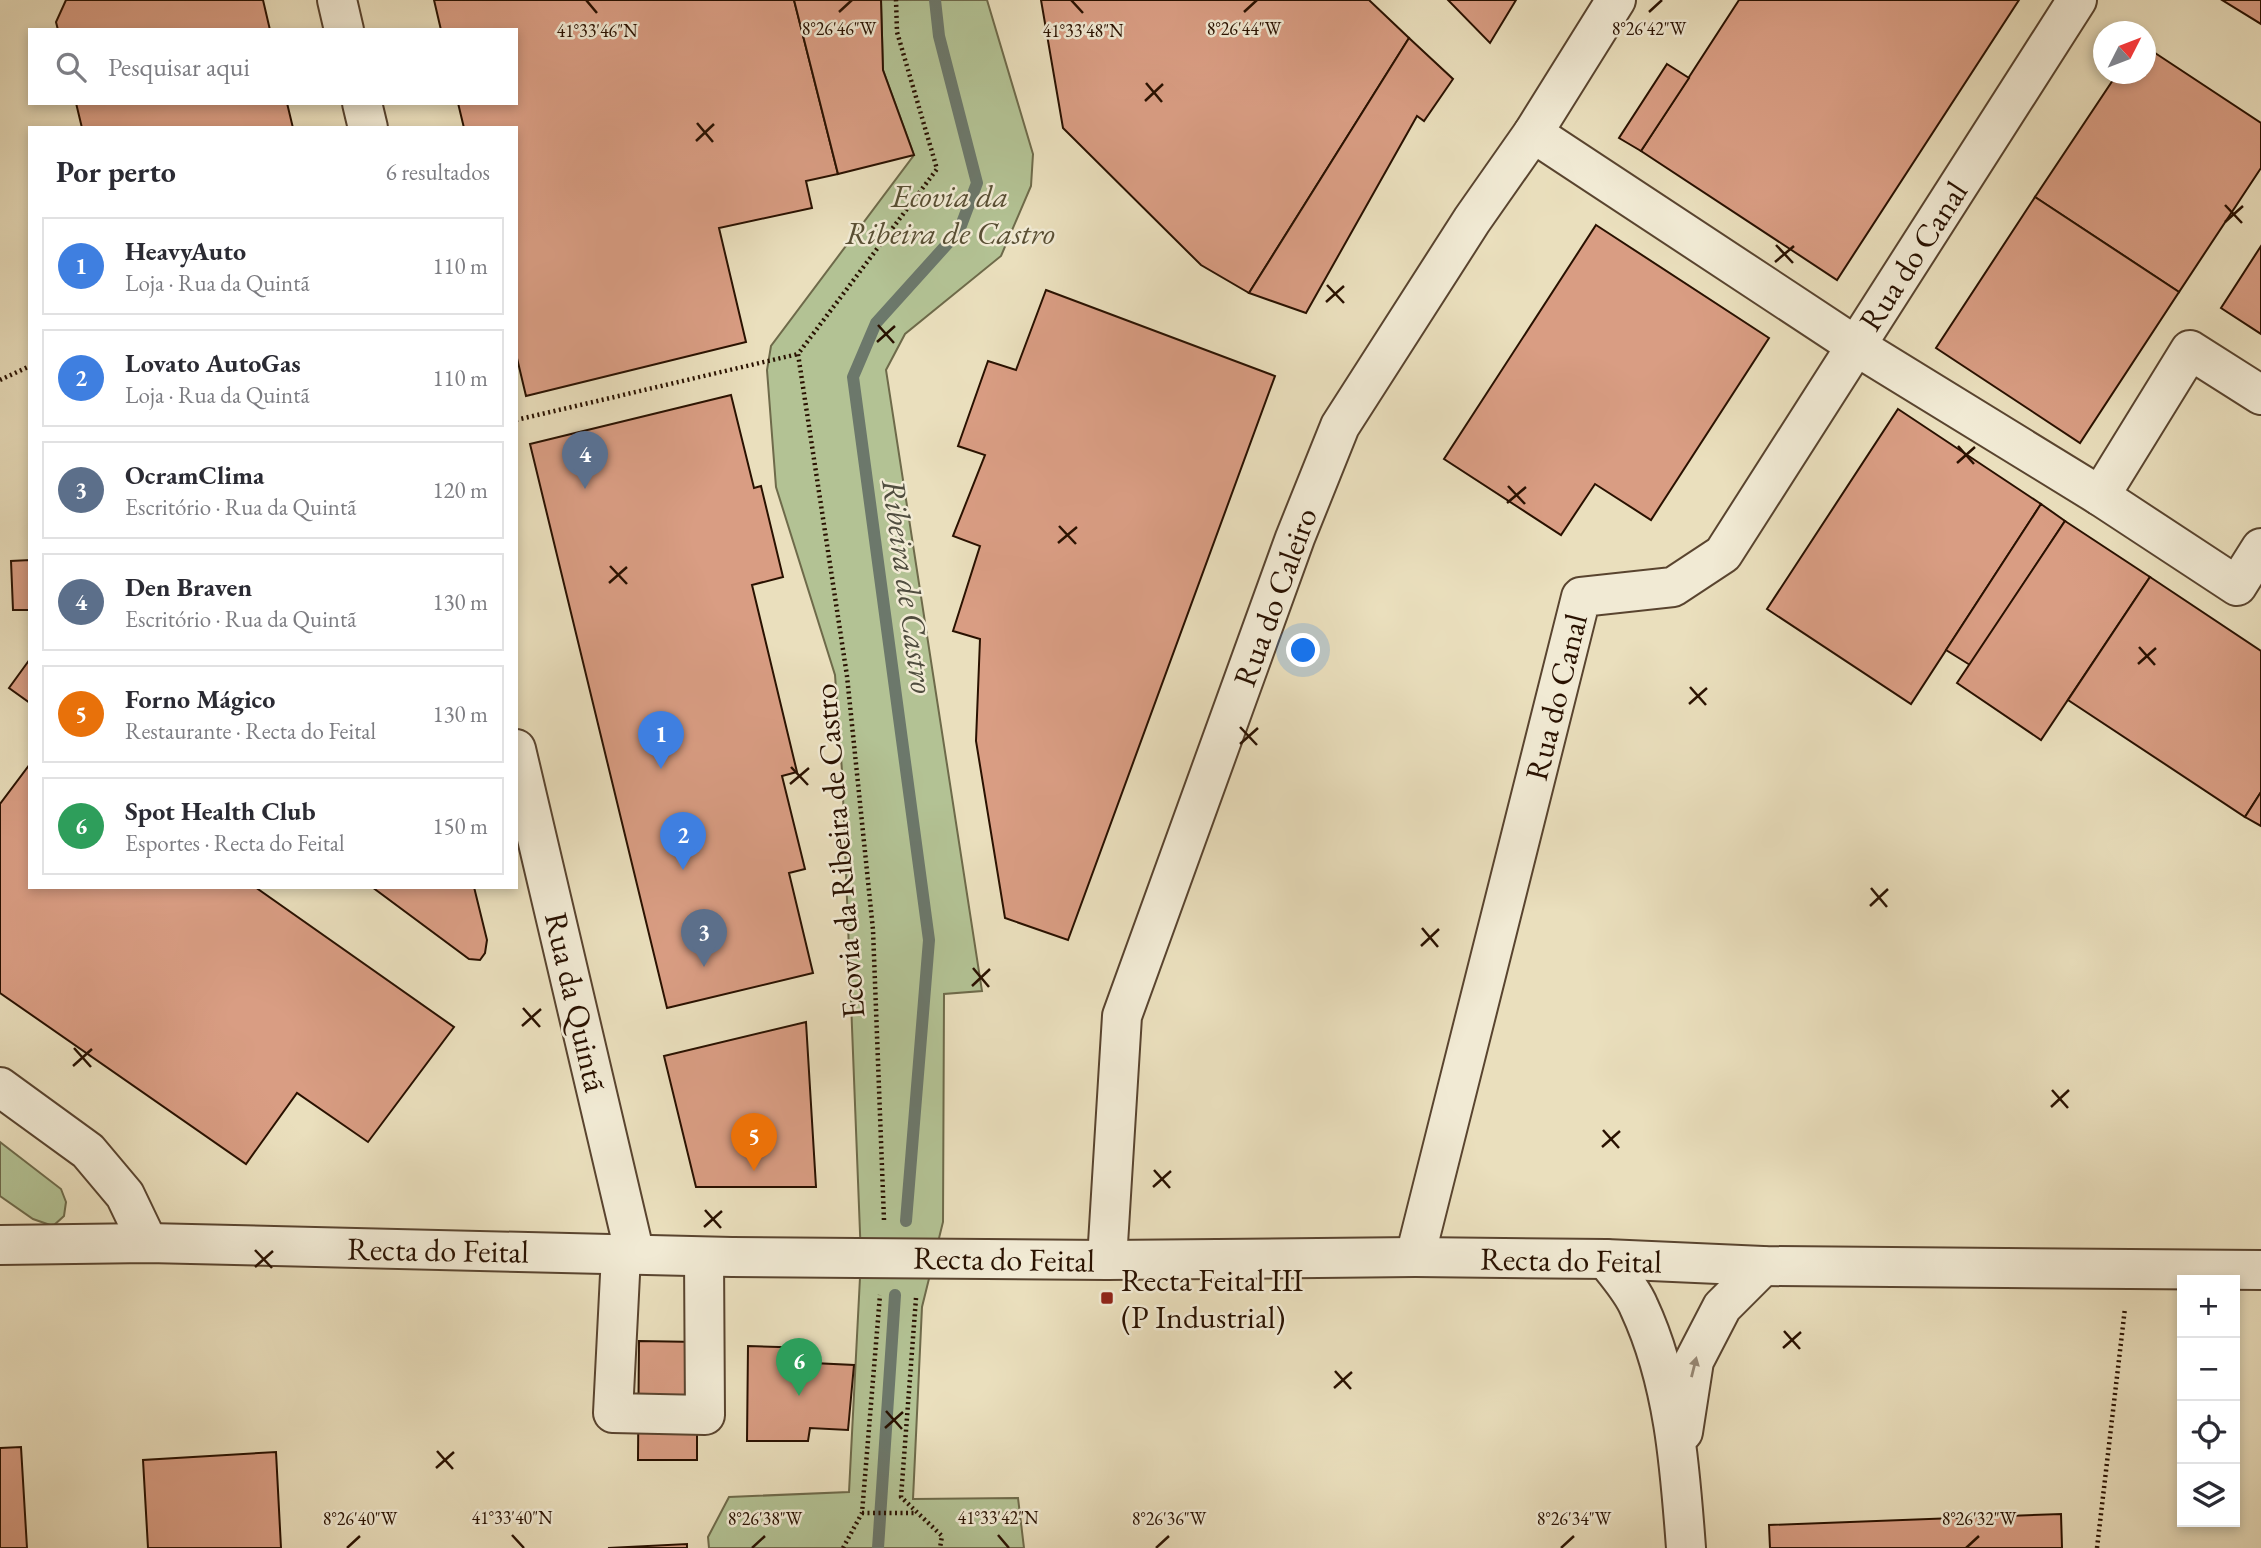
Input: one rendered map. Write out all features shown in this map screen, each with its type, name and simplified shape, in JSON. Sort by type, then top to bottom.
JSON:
[{"type":"street","points":[[337,0],[344,28]]},
{"type":"street","name":"Rua do Caleiro","points":[[1107,1260],[1122,1016],[1295,538],[1340,426],[1472,220],[1533,133],[1616,0]]},
{"type":"street","name":"Rua do Canal","points":[[1415,1257],[1581,597],[1673,587],[1723,554],[2077,0]]},
{"type":"street","points":[[362,105],[368,126]]},
{"type":"street","points":[[1533,133],[1856,346],[2100,496],[2237,586],[2261,548]]},
{"type":"street","points":[[2100,496],[2190,350],[2261,395]]},
{"type":"street","name":"Rua da Quintã","points":[[518,757],[628,1255],[614,1413],[705,1415],[704,1257]]},
{"type":"street","points":[[0,1087],[88,1151],[125,1195],[148,1243]]},
{"type":"street","name":"Recta do Feital","points":[[0,1245],[148,1243],[704,1257],[1107,1260],[1415,1257],[1606,1259],[1763,1266],[2261,1270]]},
{"type":"street","points":[[1606,1259],[1639,1305],[1660,1362],[1679,1458],[1686,1548]]},
{"type":"street","points":[[1679,1458],[1694,1361],[1722,1307],[1763,1266]]},
{"type":"path","points":[[518,420],[798,354],[937,169],[897,32],[897,0]]},
{"type":"path","name":"Ecovia da Ribeira de Castro","points":[[798,354],[847,676],[873,930],[884,1221]]},
{"type":"path","points":[[0,380],[28,367]]},
{"type":"path","points":[[2097,1548],[2130,1269]]},
{"type":"path","points":[[843,1548],[862,1513],[880,1289]]},
{"type":"path","points":[[917,1290],[901,1497],[942,1536],[940,1548]]},
{"type":"path","points":[[862,1513],[918,1513]]},
{"type":"green space","name":"Ecovia da Ribeira de Castro","points":[[881,0],[987,0],[1033,154],[1031,186],[1001,256],[905,334],[886,370],[982,991],[944,994],[943,1222],[922,1307],[913,1499],[1018,1498],[1024,1548],[709,1548],[708,1537],[729,1497],[849,1492],[861,1258],[842,771],[835,675],[776,487],[767,370],[771,346],[914,155],[883,70]]},
{"type":"green space","points":[[0,1142],[61,1189],[66,1202],[64,1216],[53,1226],[33,1219],[0,1196]]},
{"type":"building","points":[[66,0],[263,0],[270,28],[58,28],[56,22]]},
{"type":"building","points":[[434,0],[794,0],[838,174],[806,181],[812,208],[719,228],[746,342],[526,396],[518,362],[518,126],[464,126],[458,105],[518,105],[518,28],[441,28]]},
{"type":"building","points":[[794,0],[881,0],[883,70],[914,155],[838,174]]},
{"type":"building","points":[[1041,0],[1369,0],[1409,38],[1249,293],[1201,265],[1063,128]]},
{"type":"building","points":[[1448,0],[1516,0],[1490,43]]},
{"type":"building","points":[[1739,0],[2019,0],[1837,280],[1641,151]]},
{"type":"building","points":[[2222,0],[2261,0],[2261,24]]},
{"type":"building","points":[[1409,38],[1453,79],[1424,121],[1417,116],[1306,313],[1249,293]]},
{"type":"building","points":[[2156,54],[2261,123],[2261,168],[2179,292],[2035,197],[2110,84],[2156,84]]},
{"type":"building","points":[[1667,64],[1689,78],[1641,151],[1619,138]]},
{"type":"building","points":[[76,105],[287,105],[293,126],[82,126]]},
{"type":"building","points":[[2035,197],[2179,292],[2080,443],[1936,348]]},
{"type":"building","points":[[1596,225],[1769,338],[1651,520],[1595,484],[1561,535],[1444,459]]},
{"type":"building","points":[[2261,246],[2261,334],[2221,308]]},
{"type":"building","points":[[1046,290],[1275,376],[1068,940],[1005,918],[976,741],[980,639],[953,631],[980,546],[953,536],[985,455],[958,446],[988,361],[1016,370]]},
{"type":"building","points":[[731,395],[754,488],[761,486],[783,577],[752,585],[797,772],[782,776],[805,869],[789,873],[813,973],[667,1008],[530,444]]},
{"type":"building","points":[[1898,409],[2041,504],[1911,704],[1767,609]]},
{"type":"building","points":[[2041,504],[2065,521],[1970,665],[1946,650]]},
{"type":"building","points":[[2065,521],[2150,577],[2041,740],[1957,683]]},
{"type":"building","points":[[28,560],[28,610],[13,610],[11,561]]},
{"type":"building","points":[[2150,577],[2261,651],[2261,792],[2245,817],[2068,700]]},
{"type":"building","points":[[28,662],[28,702],[9,688]]},
{"type":"building","points":[[28,767],[28,889],[258,889],[454,1027],[368,1142],[297,1093],[246,1164],[0,993],[0,804]]},
{"type":"building","points":[[2261,792],[2261,826],[2245,817]]},
{"type":"building","points":[[375,889],[474,889],[487,940],[485,953],[480,960],[469,959]]},
{"type":"building","points":[[806,1022],[816,1187],[696,1187],[664,1056]]},
{"type":"building","points":[[639,1341],[697,1342],[697,1460],[638,1460]]},
{"type":"building","points":[[748,1346],[812,1348],[813,1363],[854,1365],[848,1430],[810,1428],[808,1441],[747,1441]]},
{"type":"building","points":[[21,1447],[27,1548],[0,1548],[0,1448]]},
{"type":"building","points":[[276,1452],[281,1548],[148,1548],[143,1460]]},
{"type":"building","points":[[2061,1514],[2062,1548],[1770,1548],[1769,1525]]},
{"type":"building","points":[[687,1544],[687,1548],[608,1548]]},
{"type":"waterway","name":"Ribeira de Castro","points":[[906,1221],[929,940],[853,377],[876,323],[959,231],[977,183],[939,36],[935,0]]},
{"type":"waterway","name":"Ribeira de Castro","points":[[878,1548],[895,1295]]},
{"type":"place","name":"Den Braven","points":[[585,489]]},
{"type":"place","name":"HeavyAuto","points":[[661,769]]},
{"type":"place","name":"Lovato AutoGas","points":[[683,870]]},
{"type":"place","name":"OcramClima","points":[[704,967]]},
{"type":"place","name":"Forno Mágico","points":[[754,1171]]},
{"type":"place","name":"Recta Feital III (P Industrial)","points":[[1107,1298]]},
{"type":"place","name":"Spot Health Club","points":[[799,1396]]}]
